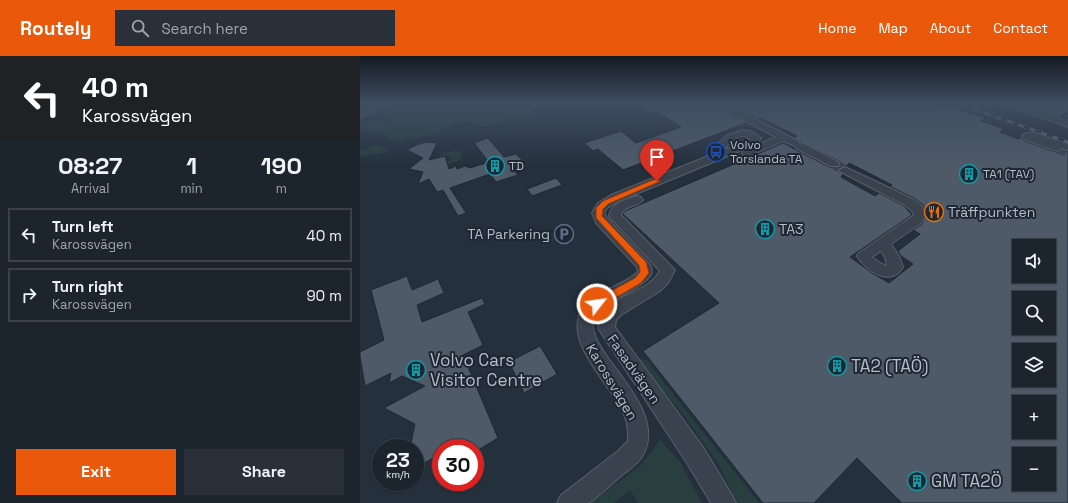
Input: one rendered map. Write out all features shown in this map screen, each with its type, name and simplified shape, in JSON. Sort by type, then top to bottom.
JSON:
[{"type":"street","points":[[757,124],[909,202],[918,209],[920,215],[915,221],[883,243]]},
{"type":"street","name":"Fasadvägen","points":[[724,503],[695,455],[606,328],[606,323],[610,315],[617,309],[656,287],[665,277],[668,270],[615,216],[615,212],[618,208],[792,142]]},
{"type":"street","points":[[1053,144],[1068,147]]},
{"type":"street","name":"Karossvägen","points":[[569,503],[626,459],[633,452],[638,442],[639,431],[637,420],[630,405],[588,342],[584,324],[588,312],[597,304],[642,277],[644,273],[644,266],[600,220],[598,213],[602,206],[615,198],[711,159]]},
{"type":"green space","points":[[360,124],[450,124],[436,135],[401,142],[393,141],[384,133],[360,130]]},
{"type":"green space","points":[[475,124],[494,124],[487,126],[477,126]]},
{"type":"green space","points":[[376,145],[388,149],[389,152],[360,157],[360,151]]},
{"type":"green space","points":[[455,150],[461,152],[463,156],[458,161],[446,165],[444,163],[450,160],[450,157],[440,157],[439,155]]},
{"type":"green space","points":[[641,359],[647,361],[759,503],[738,503],[718,463],[684,416],[639,362]]},
{"type":"green space","points":[[660,440],[680,462],[702,503],[638,503],[630,490],[614,503],[591,503],[641,465]]},
{"type":"building","points":[[676,124],[744,124],[623,170],[598,149],[593,151],[584,143],[621,131],[636,143],[681,127]]},
{"type":"building","points":[[773,124],[989,124],[1004,129],[1000,132],[1019,139],[1021,137],[1025,141],[1052,151],[1068,151],[1068,503],[902,503],[857,458],[814,503],[763,503],[643,351],[719,303],[623,214],[625,211],[783,143],[829,167],[838,168],[840,165],[839,161],[794,138],[797,136]],"holes":[[[849,163],[892,185],[889,186],[914,198],[923,205],[927,214],[921,225],[913,230],[920,234],[898,251],[901,256],[913,264],[889,283],[850,257],[912,215],[904,206],[879,193],[875,196],[841,177],[843,174],[838,170],[844,166],[847,166]]]},
{"type":"building","points":[[488,138],[504,157],[516,154],[522,160],[517,162],[520,165],[512,168],[518,175],[496,182],[490,174],[450,188],[466,213],[458,216],[443,190],[437,192],[429,179],[418,184],[423,172],[409,169],[423,158],[407,150],[426,142],[437,143],[429,160],[445,156],[449,169],[456,166],[457,169],[465,166],[470,168],[489,162],[474,143]]},
{"type":"building","points":[[556,178],[562,185],[532,196],[527,189]]},
{"type":"building","name":"Volvo Cars Visitor Centre","points":[[407,276],[412,290],[438,279],[444,293],[417,305],[422,322],[482,298],[485,304],[468,312],[483,345],[463,355],[498,438],[484,447],[484,439],[432,439],[432,459],[424,463],[424,439],[412,439],[415,424],[384,408],[425,386],[402,376],[389,383],[391,373],[365,386],[360,352],[384,340],[371,290]]},
{"type":"building","points":[[540,346],[557,374],[524,393],[509,362]]},
{"type":"tunnel","points":[[1057,148],[1068,152]]},
{"type":"tunnel","points":[[834,164],[845,170]]},
{"type":"railway","points":[[1016,124],[1068,142]]},
{"type":"place","name":"Volvo Torslanda TA","points":[[716,152]]},
{"type":"place","name":"TD","points":[[495,166]]},
{"type":"place","name":"TA1 (TAV)","points":[[969,174]]},
{"type":"place","name":"Träffpunkten","points":[[934,212]]},
{"type":"place","name":"TA3","points":[[765,229]]},
{"type":"place","name":"TA Parkering","points":[[564,234]]},
{"type":"place","name":"TA2 (TAÖ)","points":[[837,366]]},
{"type":"place","name":"Volvo Cars Visitor Centre","points":[[416,370]]},
{"type":"place","name":"GM TA2Ö","points":[[917,481]]},
{"type":"route","points":[[597,304],[638,280],[644,273],[643,264],[600,220],[598,217],[600,208],[605,203],[615,198],[657,181]]}]
